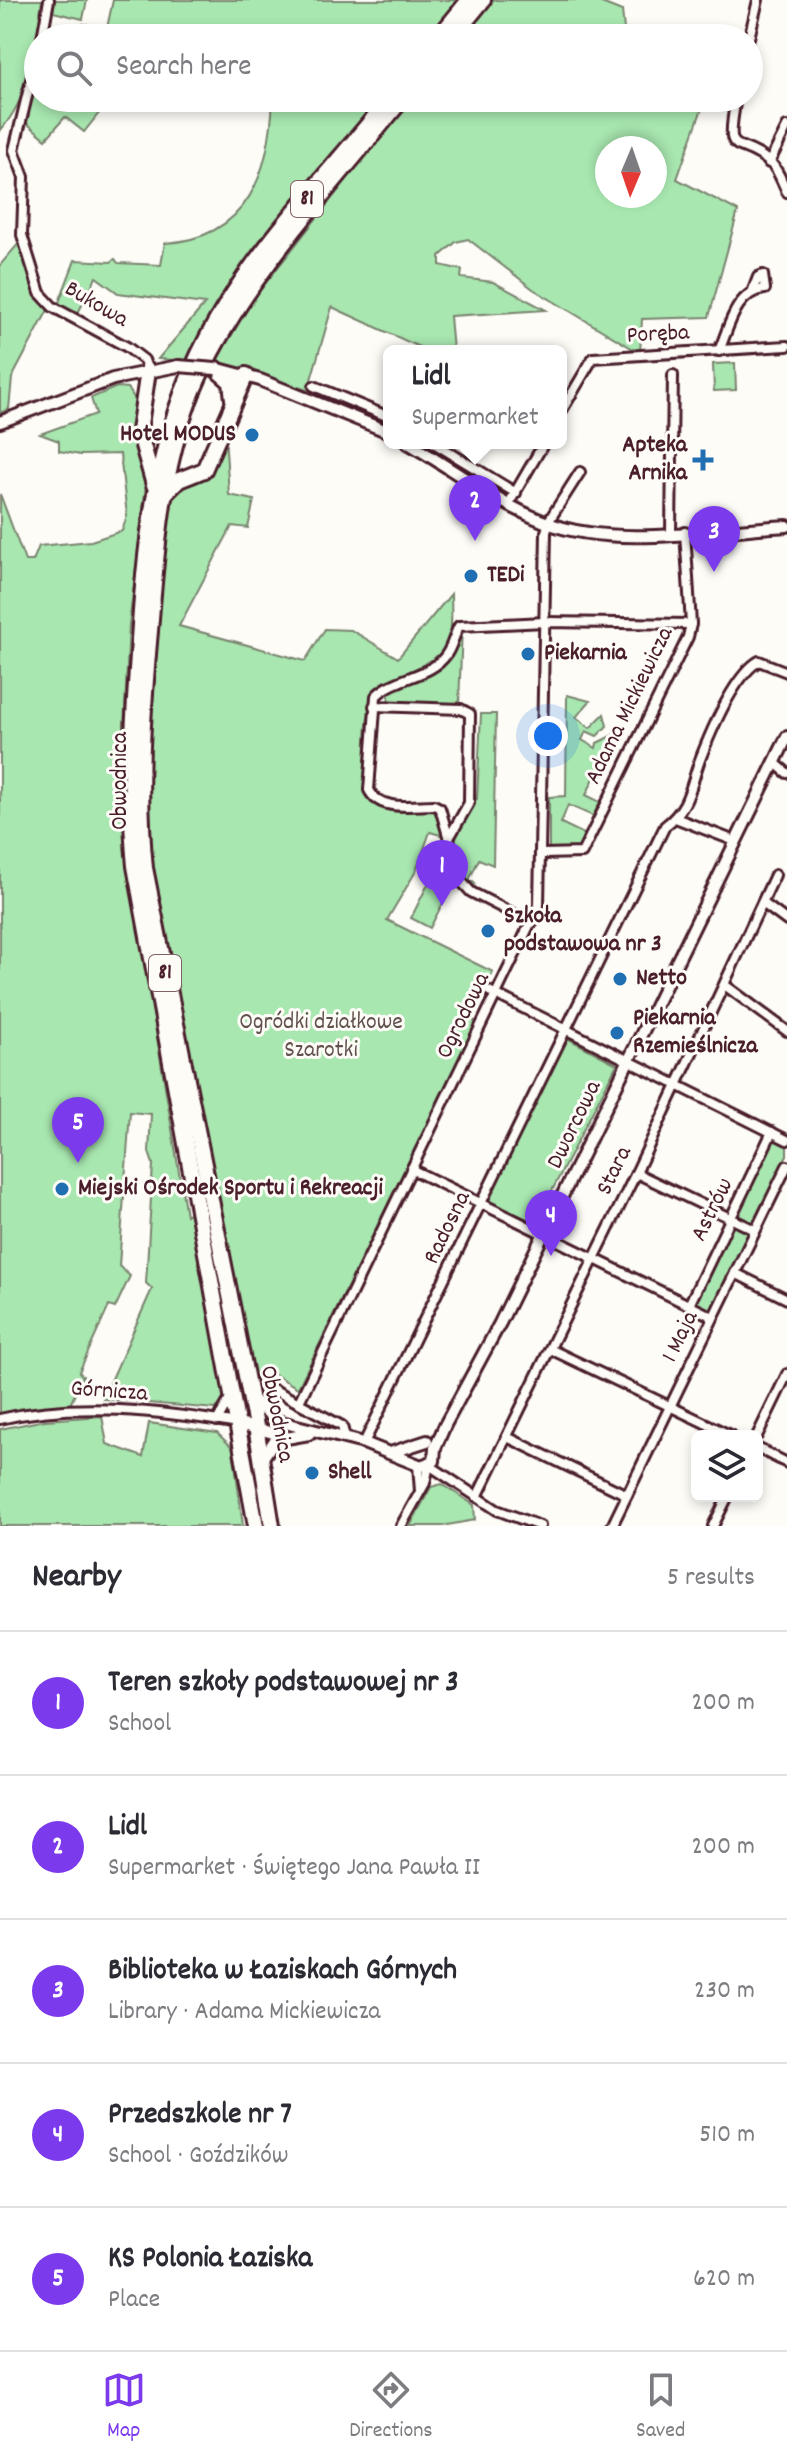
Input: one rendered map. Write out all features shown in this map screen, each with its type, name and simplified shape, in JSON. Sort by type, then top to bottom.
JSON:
[{"type":"main road","points":[[449,24],[469,0]]},
{"type":"main road","points":[[463,24],[483,0]]},
{"type":"main road","name":"Obwodnica","points":[[256,1526],[143,918],[131,825],[133,720],[165,441],[188,378],[227,303],[379,112]]},
{"type":"main road","name":"Obwodnica","points":[[272,1526],[256,1426],[158,941],[143,844],[142,749],[159,490],[200,374],[234,315],[289,239],[392,112]]},
{"type":"main road","points":[[216,369],[231,382],[233,399]]},
{"type":"main road","points":[[142,372],[140,442],[159,490],[204,470],[246,375]]},
{"type":"main road","points":[[140,442],[151,449],[165,441]]},
{"type":"main road","points":[[172,457],[175,468],[187,478]]},
{"type":"street","points":[[45,24],[49,0]]},
{"type":"street","points":[[752,24],[758,0]]},
{"type":"street","name":"Bukowa","points":[[24,109],[14,150],[24,177],[22,235],[40,293],[53,307],[104,333],[140,357],[142,372]]},
{"type":"street","points":[[734,112],[731,139],[735,145],[769,163],[787,192]]},
{"type":"street","points":[[769,163],[787,127]]},
{"type":"street","points":[[719,351],[740,301],[753,290]]},
{"type":"street","name":"Poręba","points":[[567,402],[593,358],[787,346]]},
{"type":"street","points":[[0,422],[113,379],[178,366],[246,375],[383,430]]},
{"type":"street","points":[[671,533],[673,375]]},
{"type":"street","points":[[314,386],[383,415]]},
{"type":"street","points":[[418,449],[508,505],[547,523],[609,536],[787,526]]},
{"type":"street","points":[[444,449],[516,493]]},
{"type":"street","points":[[508,505],[541,449]]},
{"type":"street","points":[[547,523],[580,472]]},
{"type":"street","name":"Ogrodowa","points":[[299,1402],[540,901],[547,523]]},
{"type":"street","name":"Adama Mickiewicza","points":[[543,854],[582,853],[648,723],[691,624],[685,532]]},
{"type":"street","points":[[532,923],[471,892],[461,881],[443,814],[434,805],[382,804],[373,798],[369,790],[374,706],[384,688],[440,662],[447,654],[459,626],[545,622],[691,624]]},
{"type":"street","points":[[566,1030],[665,826],[678,819],[698,777],[700,759],[740,677],[759,661],[787,672]]},
{"type":"street","points":[[374,706],[461,709],[470,714],[469,803],[449,838]]},
{"type":"street","name":"Dworcowa","points":[[424,1455],[479,1366],[787,737]]},
{"type":"street","points":[[775,763],[787,773]]},
{"type":"street","points":[[678,819],[735,841]]},
{"type":"street","name":"Stara","points":[[477,1497],[726,986],[775,875]]},
{"type":"street","points":[[764,904],[787,921]]},
{"type":"street","points":[[726,986],[787,1031]]},
{"type":"street","points":[[485,989],[787,1140]]},
{"type":"street","name":"Radosna","points":[[364,1443],[566,1030]]},
{"type":"street","name":"Astrów","points":[[689,1305],[772,1132]]},
{"type":"street","name":"1 Maja","points":[[612,1526],[787,1166]]},
{"type":"street","points":[[411,1169],[713,1317]]},
{"type":"street","points":[[636,1173],[755,1230]]},
{"type":"street","points":[[776,1189],[787,1194]]},
{"type":"street","points":[[735,1273],[787,1299]]},
{"type":"street","points":[[550,1349],[719,1430]]},
{"type":"street","points":[[760,1430],[787,1374]]},
{"type":"street","points":[[267,1386],[342,1426],[345,1438]]},
{"type":"street","points":[[217,1421],[233,1393]]},
{"type":"street","points":[[250,1396],[277,1421],[364,1443],[386,1452],[424,1455],[449,1477],[497,1510],[540,1526]]},
{"type":"street","name":"Górnicza","points":[[0,1419],[56,1409],[90,1408],[239,1424]]},
{"type":"street","points":[[256,1426],[277,1421]]},
{"type":"street","points":[[239,1424],[287,1436]]},
{"type":"street","points":[[262,1459],[272,1442],[287,1436],[316,1433]]},
{"type":"street","points":[[507,1437],[627,1495]]},
{"type":"street","points":[[763,1451],[787,1463]]},
{"type":"street","points":[[401,1526],[422,1487],[424,1455]]},
{"type":"street","points":[[422,1487],[449,1477]]},
{"type":"street","points":[[713,1526],[725,1502]]},
{"type":"green space","points":[[0,0],[42,0],[38,24],[24,24],[24,89],[0,131]]},
{"type":"green space","points":[[55,0],[87,0],[83,19],[53,12]]},
{"type":"green space","points":[[113,0],[460,0],[441,24],[108,24]]},
{"type":"green space","points":[[490,0],[594,0],[622,11],[623,24],[470,24]]},
{"type":"green space","points":[[27,112],[100,112],[84,132],[65,117],[46,139],[24,121]]},
{"type":"green space","points":[[272,112],[371,112],[216,305],[189,361],[158,359],[205,304],[118,293],[96,277],[78,313],[58,305],[75,260],[111,262],[115,259],[118,263],[161,265],[165,243],[194,238],[217,229],[235,214],[260,175]]},
{"type":"green space","points":[[400,112],[701,112],[677,179],[738,211],[709,317],[642,319],[640,353],[533,289],[468,239],[456,242],[440,256],[440,265],[462,270],[461,278],[493,282],[546,310],[450,316],[452,345],[415,345],[332,307],[308,390],[213,362],[246,308]]},
{"type":"green space","points":[[20,242],[35,291],[49,308],[12,378],[9,409],[0,413],[0,265]]},
{"type":"green space","points":[[735,363],[736,390],[714,391],[713,364]]},
{"type":"green space","name":"Ogródki działkowe Szarotki","points":[[117,387],[128,388],[136,401],[147,476],[129,625],[122,770],[125,841],[186,1215],[217,1194],[155,888],[145,807],[148,722],[170,493],[205,477],[225,435],[229,495],[254,500],[248,528],[232,526],[179,626],[305,661],[325,629],[351,630],[398,658],[451,594],[451,628],[444,648],[428,662],[379,686],[373,697],[367,722],[365,791],[371,803],[435,807],[444,836],[430,832],[416,871],[387,920],[493,972],[470,1019],[477,1022],[298,1388],[265,1369],[215,1409],[103,1399],[152,1289],[146,1283],[153,1164],[149,1152],[151,1114],[130,1112],[119,1266],[130,1276],[115,1308],[109,1306],[79,1372],[83,1376],[70,1405],[0,1416],[0,494],[25,561],[33,561],[39,546],[91,541],[122,531],[127,516],[120,454],[80,455],[59,451],[59,441],[40,434],[96,414],[91,398]]},
{"type":"green space","points":[[462,627],[459,705],[391,704],[388,701],[390,691],[427,675],[446,662],[453,653]]},
{"type":"green space","points":[[567,695],[590,701],[576,717],[590,728],[604,714],[607,726],[597,736],[586,731],[582,740],[596,748],[597,743],[615,734],[586,795],[600,802],[593,816],[568,805],[561,823],[586,835],[579,849],[549,850],[549,797],[566,796]]},
{"type":"green space","points":[[481,714],[496,714],[493,865],[479,859],[469,880],[475,883],[474,887],[464,877],[454,842],[472,801],[477,799]]},
{"type":"green space","points":[[430,880],[450,889],[430,928],[411,918]]},
{"type":"green space","points":[[567,1038],[617,1064],[535,1224],[488,1200]]},
{"type":"green space","points":[[774,1139],[787,1145],[787,1155],[752,1225],[735,1217]]},
{"type":"green space","points":[[732,1225],[750,1233],[711,1311],[694,1302]]},
{"type":"green space","points":[[102,1416],[107,1444],[143,1457],[149,1423],[217,1433],[233,1448],[243,1526],[0,1526],[0,1429],[45,1420]]},
{"type":"green space","points":[[442,1484],[474,1505],[475,1520],[442,1526],[410,1526],[431,1487]]},
{"type":"place","name":"Hotel MODUS","points":[[252,435]]},
{"type":"place","name":"Apteka Arnika","points":[[703,460]]},
{"type":"place","name":"Lidl","points":[[475,541]]},
{"type":"place","name":"Biblioteka w Łaziskach Górnych","points":[[714,572]]},
{"type":"place","name":"TEDi","points":[[471,576]]},
{"type":"place","name":"Piekarnia","points":[[528,654]]},
{"type":"place","name":"Teren szkoły podstawowej nr 3","points":[[442,906]]},
{"type":"place","name":"Szkoła podstawowa nr 3","points":[[488,931]]},
{"type":"place","name":"Netto","points":[[620,979]]},
{"type":"place","name":"Piekarnia Rzemieślnicza","points":[[617,1033]]},
{"type":"place","name":"KS Polonia Łaziska","points":[[78,1163]]},
{"type":"place","name":"Miejski Ośrodek Sportu i Rekreacji","points":[[62,1189]]},
{"type":"place","name":"Przedszkole nr 7","points":[[551,1256]]},
{"type":"place","name":"Shell","points":[[312,1473]]}]
